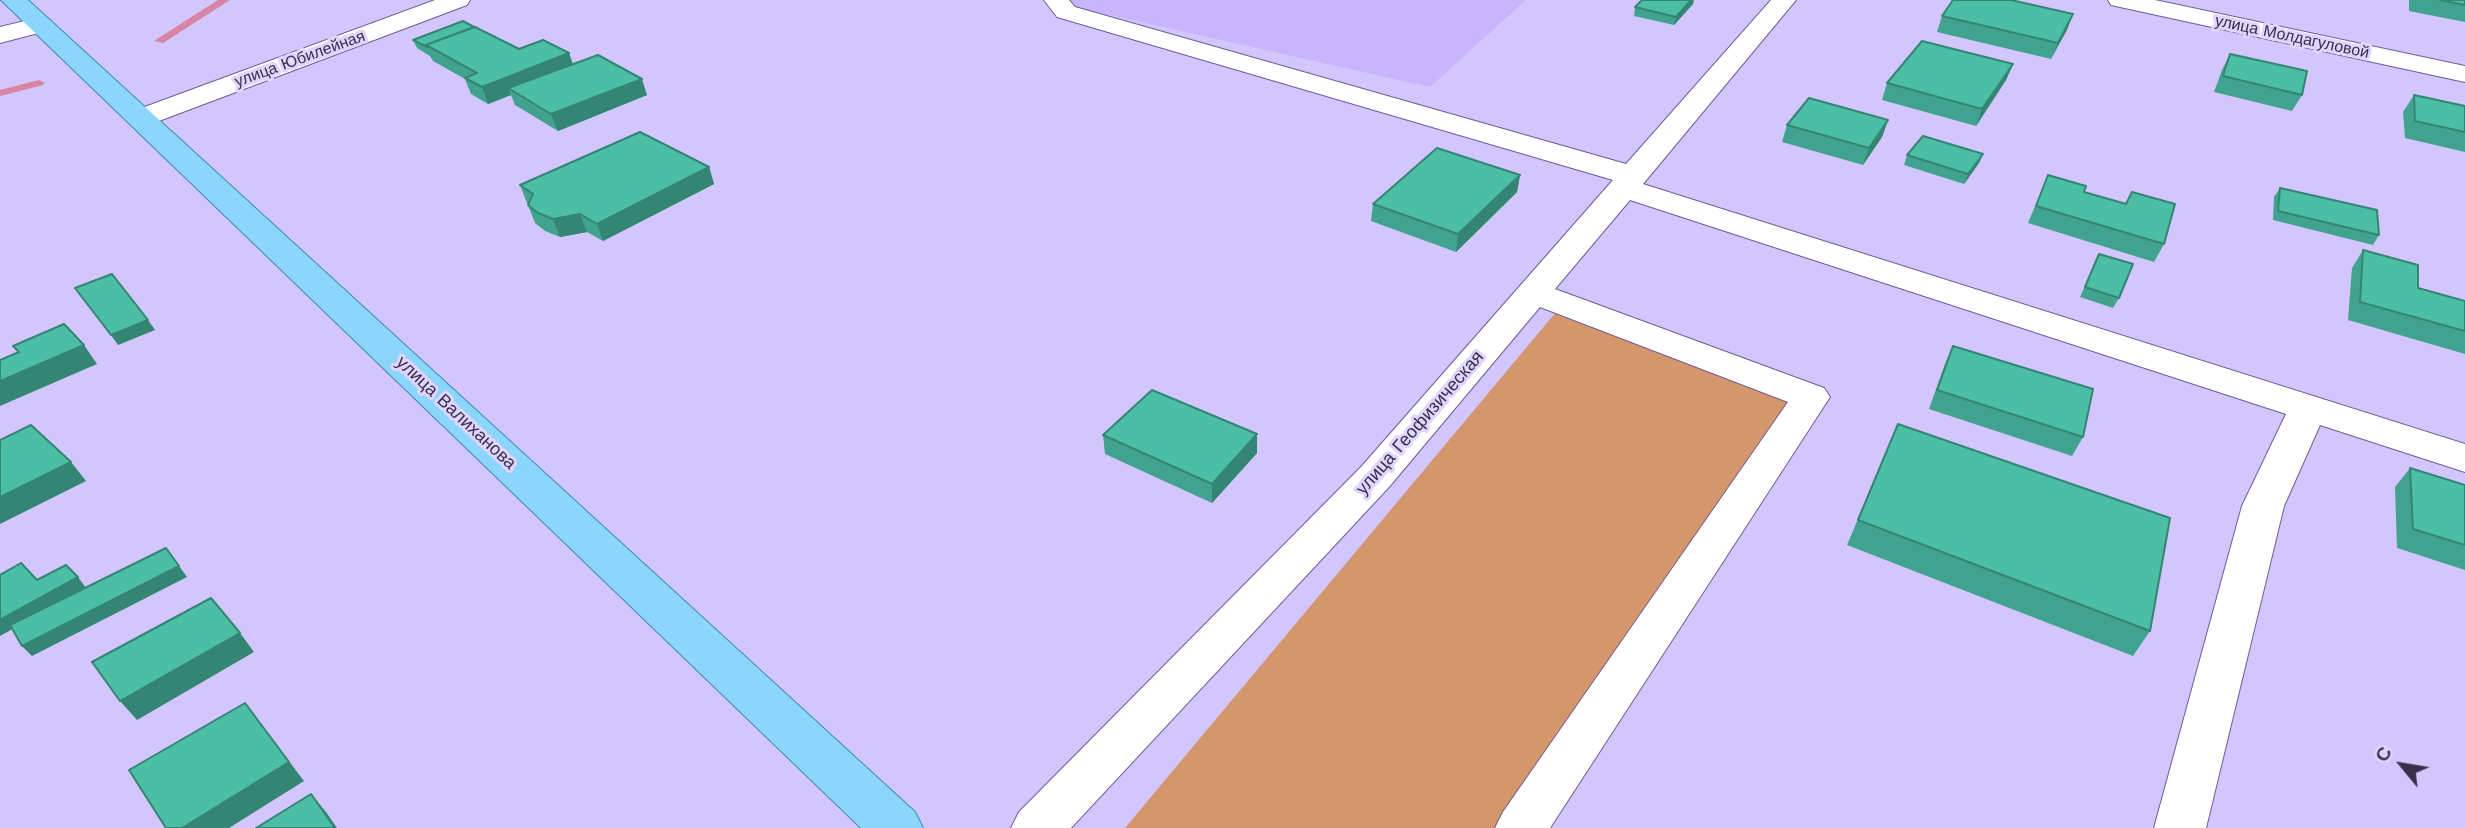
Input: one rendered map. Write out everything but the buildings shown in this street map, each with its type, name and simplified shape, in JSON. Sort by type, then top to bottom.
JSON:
[{"type":"main road","name":"улица Валиханова","points":[[13,0],[897,828]]},
{"type":"street","name":"улица Юбилейная","points":[[141,118],[458,0]]},
{"type":"street","points":[[1056,0],[1066,12],[1629,182],[2308,409],[2465,458]]},
{"type":"street","name":"улица Геофизическая","points":[[1037,828],[1375,477],[1784,0]]},
{"type":"street","name":"улица Молдагуловой","points":[[2119,0],[2465,74]]},
{"type":"street","points":[[0,35],[41,25]]},
{"type":"street","points":[[1521,828],[1811,397],[1533,293]]},
{"type":"street","points":[[2180,828],[2263,506],[2308,409]]},
{"type":"shaded area","points":[[1043,0],[1526,0],[1430,87]]},
{"type":"shaded area","points":[[1556,312],[1789,400],[1494,828],[1125,828]]},
{"type":"waterway","points":[[159,41],[225,0]]},
{"type":"waterway","points":[[0,93],[39,83]]}]
